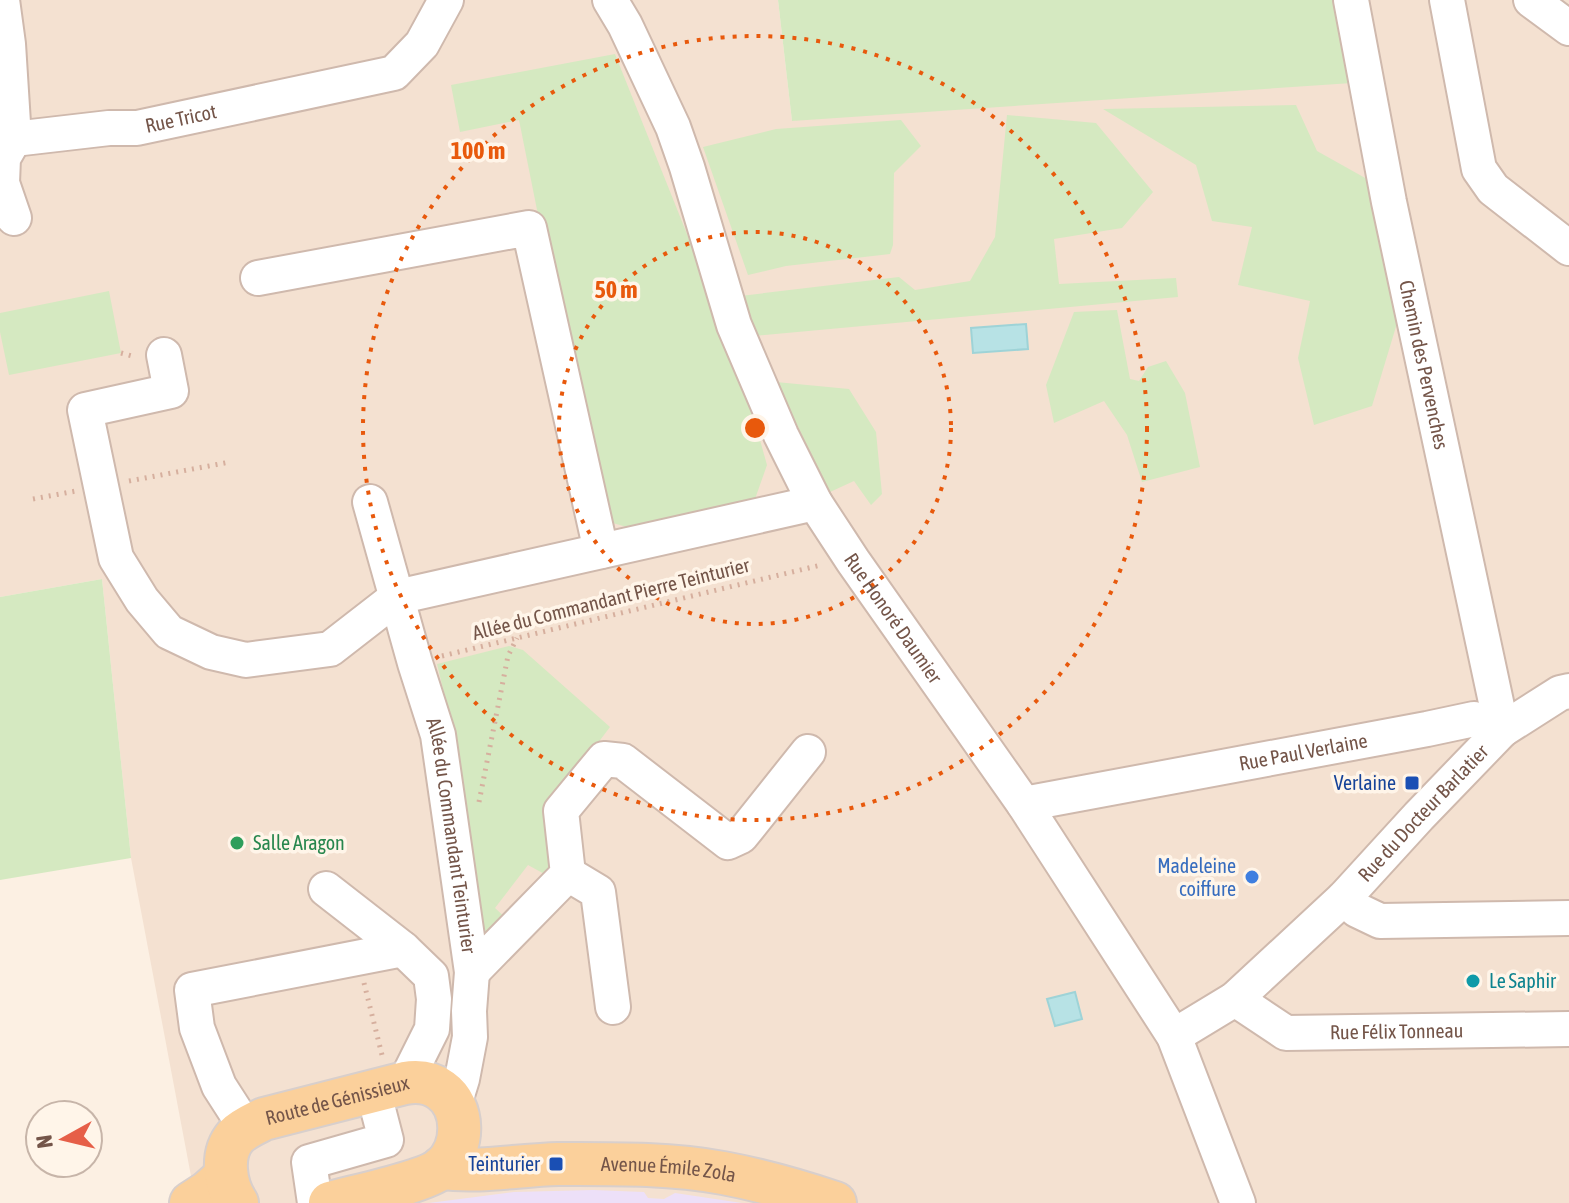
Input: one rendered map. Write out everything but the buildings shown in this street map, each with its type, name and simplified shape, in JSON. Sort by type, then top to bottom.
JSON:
[{"type":"main road","name":"Route de Génissieux","points":[[191,1203],[208,1192],[232,1190],[226,1158],[233,1138],[264,1119],[424,1098]]},
{"type":"main road","points":[[330,1203],[416,1179],[441,1168],[449,1160],[458,1143],[424,1098]]},
{"type":"main road","points":[[424,1098],[499,1168]]},
{"type":"main road","name":"Avenue Émile Zola","points":[[499,1168],[556,1164],[631,1165],[722,1173],[796,1190],[835,1203]]},
{"type":"main road","points":[[441,1168],[499,1168]]},
{"type":"street","points":[[2,0],[14,139],[3,158],[2,183],[14,218]]},
{"type":"street","name":"Rue Tricot","points":[[14,139],[109,128],[137,128],[394,73],[422,44],[446,0]]},
{"type":"street","name":"Rue Honoré Daumier","points":[[610,0],[673,127],[734,325],[781,435],[815,503],[1024,804],[1174,1036],[1238,1203]]},
{"type":"street","name":"Chemin des Pervenches","points":[[1351,0],[1389,202],[1502,730]]},
{"type":"street","points":[[1447,0],[1479,169],[1493,189],[1569,248]]},
{"type":"street","points":[[1531,0],[1569,28]]},
{"type":"street","points":[[258,278],[529,228],[601,551]]},
{"type":"street","points":[[164,355],[171,391],[85,410],[116,558],[142,600],[169,632],[211,652],[246,660],[330,649],[397,597],[815,503]]},
{"type":"street","name":"Allée du Commandant Teinturier","points":[[370,502],[438,735],[472,972],[470,1037],[462,1079],[424,1098]]},
{"type":"street","points":[[1502,730],[1560,693],[1569,691]]},
{"type":"street","name":"Rue Paul Verlaine","points":[[1024,804],[1474,719],[1502,730]]},
{"type":"street","name":"Rue du Docteur Barlatier","points":[[1174,1036],[1235,999],[1344,898],[1502,730]]},
{"type":"street","points":[[568,874],[561,811],[604,759],[623,761],[728,842],[741,836],[808,752]]},
{"type":"street","points":[[472,972],[568,874]]},
{"type":"street","points":[[568,874],[598,892],[613,1007]]},
{"type":"street","points":[[315,1203],[309,1162],[386,1140],[424,1098],[434,999],[431,976],[410,954],[326,889]]},
{"type":"street","name":"Rue du Docteur Barlatier","points":[[1344,898],[1357,910],[1380,921],[1569,918]]},
{"type":"street","points":[[246,1128],[219,1086],[197,1028],[192,990],[410,954]]},
{"type":"street","name":"Rue Félix Tonneau","points":[[1235,999],[1286,1033],[1569,1029]]},
{"type":"path","name":"Allée du Commandant Pierre Teinturier","points":[[415,663],[824,564],[847,551]]},
{"type":"path","points":[[478,809],[508,656],[517,638]]},
{"type":"shaded area","points":[[0,0],[778,0],[792,121],[1336,0],[1569,0],[1569,1203],[199,1203],[191,1176],[131,858],[102,579],[0,597]]},
{"type":"shaded area","points":[[514,1192],[644,1192],[648,1198],[664,1199],[675,1193],[742,1203],[429,1203]]},
{"type":"green space","points":[[778,0],[1336,0],[1352,83],[792,121]]},
{"type":"green space","points":[[615,54],[747,394],[767,465],[755,499],[630,528],[606,521],[594,494],[519,120],[460,132],[451,85]]},
{"type":"green space","points":[[1296,105],[1317,151],[1367,179],[1398,320],[1372,406],[1314,425],[1298,358],[1310,301],[1238,285],[1252,227],[1212,221],[1196,165],[1103,109]]},
{"type":"green space","points":[[1007,115],[1096,123],[1153,192],[1122,228],[1054,239],[1059,284],[1176,278],[1178,297],[754,336],[740,296],[899,277],[915,290],[970,281],[995,237]]},
{"type":"green space","points":[[901,120],[921,146],[894,173],[893,245],[890,254],[786,266],[748,275],[703,147],[776,129]]},
{"type":"green space","points":[[109,291],[121,353],[9,375],[0,332],[0,313]]},
{"type":"green space","points":[[1117,310],[1130,379],[1139,381],[1148,367],[1166,361],[1185,393],[1200,467],[1142,482],[1127,435],[1104,401],[1054,423],[1046,385],[1074,312]]},
{"type":"green space","points":[[776,382],[849,389],[876,432],[882,494],[871,505],[854,481],[830,492]]},
{"type":"green space","points":[[102,579],[131,858],[0,880],[0,597]]},
{"type":"green space","points":[[509,646],[523,650],[610,727],[551,805],[553,859],[548,876],[528,865],[495,908],[511,923],[480,941],[455,739],[437,664]]},
{"type":"water","points":[[1026,324],[1028,349],[973,353],[971,328]]},
{"type":"water","points":[[1075,992],[1082,1019],[1055,1026],[1047,999]]},
{"type":"place","name":"Verlaine","points":[[1412,783]]},
{"type":"place","name":"Salle Aragon","points":[[237,843]]},
{"type":"place","name":"Madeleine coiffure","points":[[1252,877]]},
{"type":"place","name":"Le Saphir","points":[[1473,981]]},
{"type":"place","name":"Teinturier","points":[[556,1164]]}]
